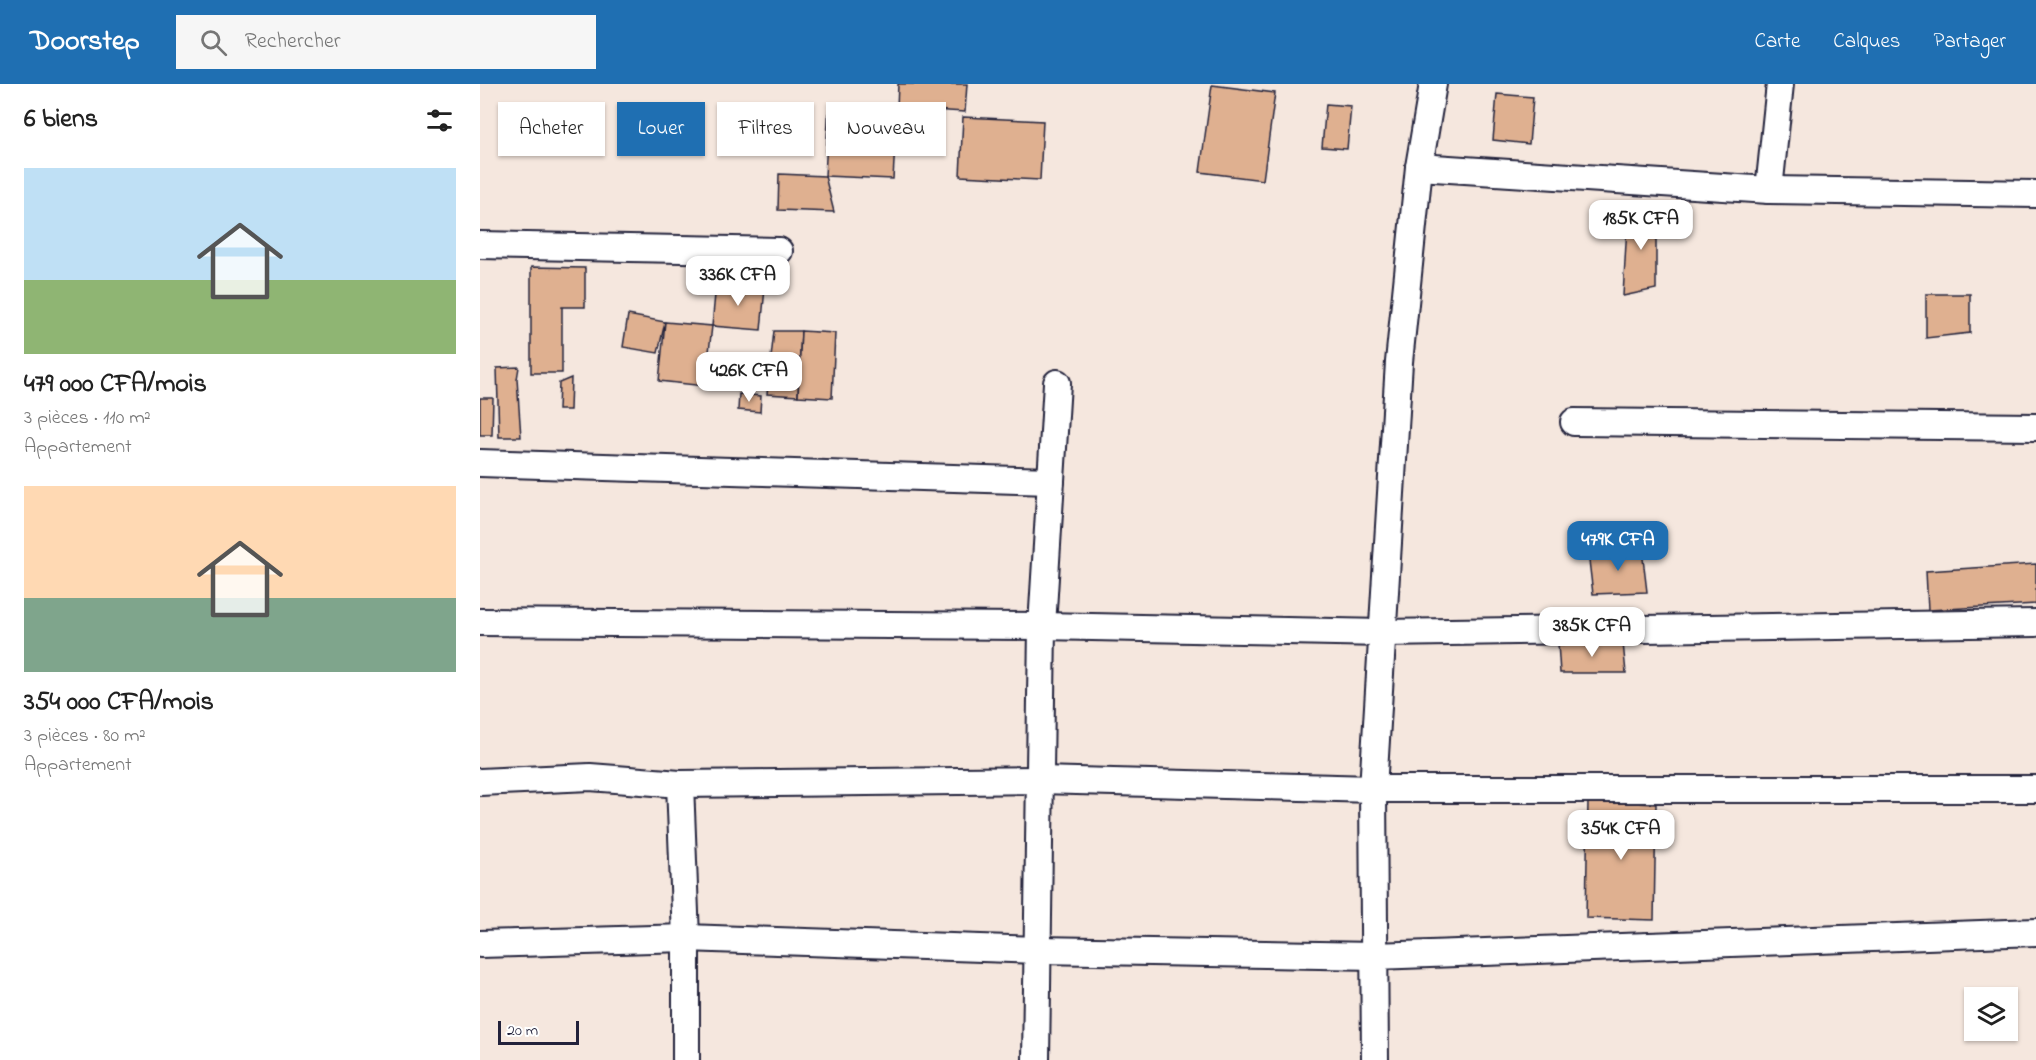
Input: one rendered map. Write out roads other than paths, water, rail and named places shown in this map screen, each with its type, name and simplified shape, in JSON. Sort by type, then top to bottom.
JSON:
[{"type":"street","points":[[1375,1060],[1373,789],[1399,362],[1419,167],[1433,84]]},
{"type":"street","points":[[1769,190],[1780,84]]},
{"type":"street","points":[[1419,167],[1769,190],[2036,194]]},
{"type":"street","points":[[480,245],[779,251]]},
{"type":"street","points":[[1036,1060],[1042,626],[1057,383]]},
{"type":"street","points":[[1575,422],[2036,427]]},
{"type":"street","points":[[480,464],[1051,481]]},
{"type":"street","points":[[480,622],[1042,626],[1383,633],[2036,623]]},
{"type":"street","points":[[480,782],[590,777],[680,784],[1040,780],[1373,789],[2036,789]]},
{"type":"street","points":[[680,784],[686,938],[686,1060]]},
{"type":"street","points":[[480,944],[686,938],[1038,950],[1375,956],[2036,932]]}]
